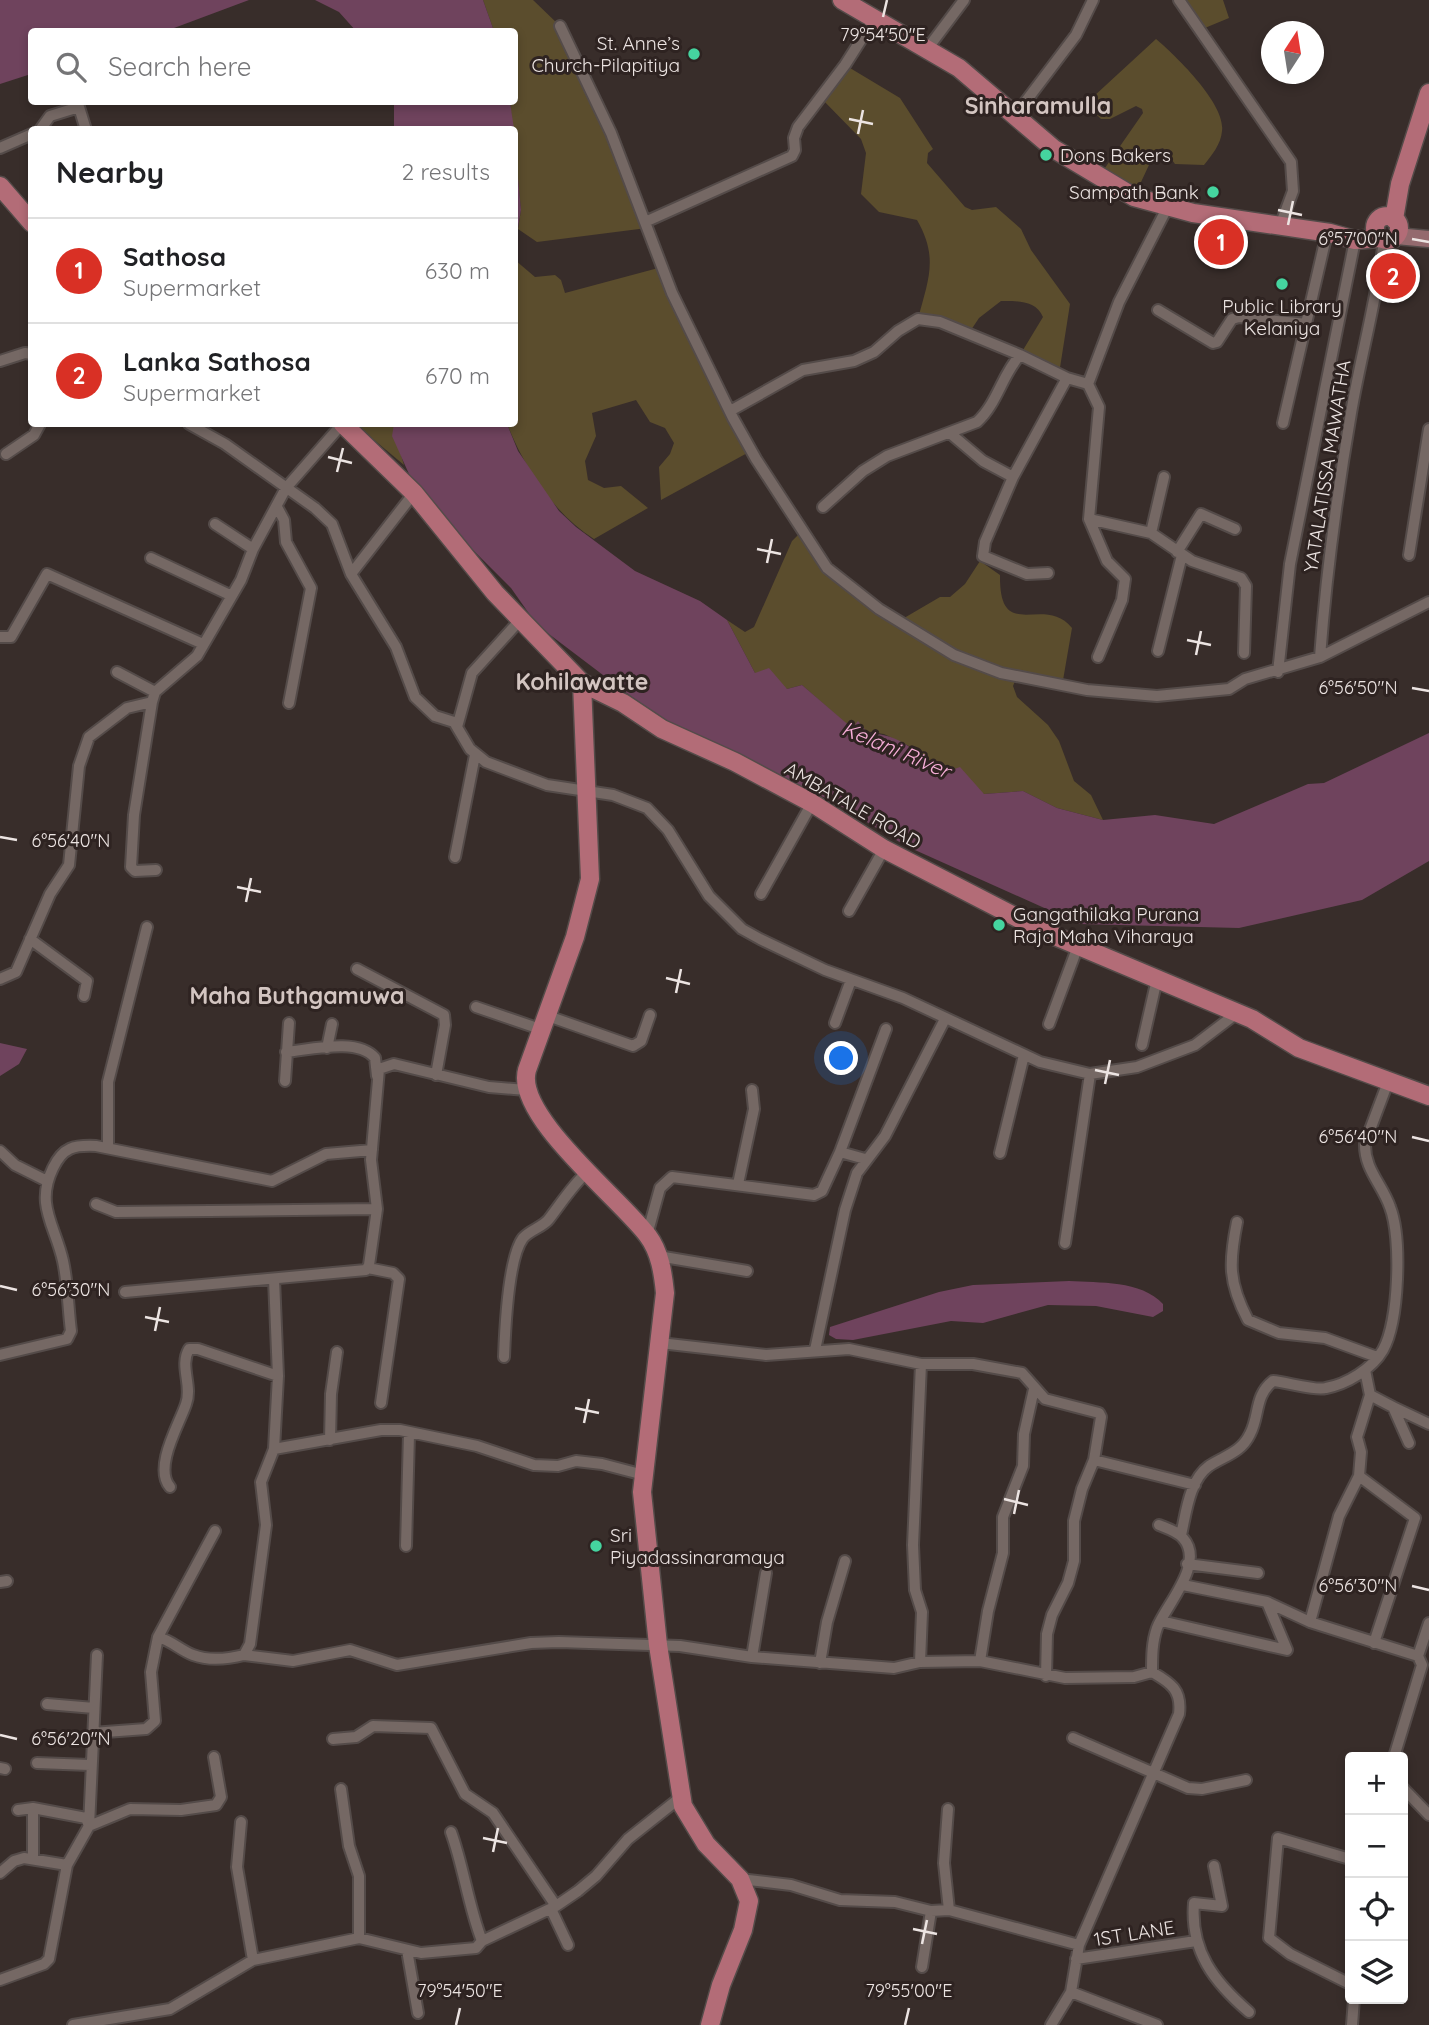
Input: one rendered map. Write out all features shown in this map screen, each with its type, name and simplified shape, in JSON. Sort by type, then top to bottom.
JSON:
[{"type":"main road","points":[[842,0],[959,68],[1054,149],[1104,182],[1134,197],[1167,208],[1329,233],[1355,240],[1387,228]]},
{"type":"main road","points":[[1387,228],[1429,93]]},
{"type":"main road","points":[[0,186],[28,218]]},
{"type":"main road","points":[[1329,233],[1387,228]]},
{"type":"main road","name":"AMBATALE ROAD","points":[[346,427],[414,493],[495,593],[583,683],[623,703],[662,729],[735,762],[812,803],[884,849],[1078,946],[1237,1013],[1299,1048],[1429,1096]]},
{"type":"main road","points":[[583,683],[590,879],[546,1023],[526,1076],[526,1090],[546,1124],[587,1172],[648,1235],[658,1256],[665,1293],[642,1504],[658,1646],[681,1797],[696,1831],[740,1879],[749,1901],[748,1917],[710,2025]]},
{"type":"street","points":[[928,48],[964,0]]},
{"type":"street","points":[[1014,117],[1076,35],[1093,0]]},
{"type":"street","points":[[1180,0],[1291,162],[1293,191],[1280,226]]},
{"type":"street","points":[[645,222],[792,156],[796,150],[794,138],[798,127],[845,65],[873,20]]},
{"type":"street","points":[[560,26],[611,133],[672,293],[756,460],[827,568],[879,609],[954,655],[1002,673],[1062,685],[1157,696],[1229,690],[1245,680],[1320,657],[1429,601]]},
{"type":"street","points":[[43,126],[50,116],[79,107],[85,126]]},
{"type":"street","points":[[0,148],[28,136]]},
{"type":"street","points":[[1088,384],[1119,302],[1167,208]]},
{"type":"street","points":[[1387,228],[1429,237]]},
{"type":"street","name":"YATALATISSA MAWATHA","points":[[1320,657],[1324,601],[1351,413],[1379,281],[1387,228]]},
{"type":"street","points":[[1283,424],[1329,233]]},
{"type":"street","points":[[1278,672],[1290,564],[1355,240]]},
{"type":"street","points":[[1158,310],[1213,342],[1217,342],[1232,319],[1239,317],[1307,324]]},
{"type":"street","points":[[730,411],[803,370],[854,361],[874,352],[918,319],[940,322],[1067,378],[1088,384],[1100,407],[1089,519],[1107,561],[1125,579],[1122,600],[1098,657]]},
{"type":"street","points":[[0,361],[28,353]]},
{"type":"street","points":[[823,507],[863,471],[887,456],[977,422],[987,413],[1007,369],[1020,355]]},
{"type":"street","points":[[1048,573],[1027,574],[983,556],[985,542],[1013,477],[1067,378]]},
{"type":"street","points":[[6,454],[34,435],[38,427]]},
{"type":"street","points":[[194,427],[225,444],[315,508],[332,524],[351,574],[396,647],[415,697],[435,716],[454,722],[475,755],[534,781],[613,795],[647,808],[668,830],[709,896],[742,929],[851,980],[903,999],[1062,1070],[1090,1074],[1137,1067],[1195,1045],[1237,1013]]},
{"type":"street","points":[[0,979],[16,972],[50,894],[69,865],[72,808],[79,766],[89,737],[127,708],[154,697],[197,656],[241,580],[253,549],[286,488],[340,427]]},
{"type":"street","points":[[1409,555],[1429,429]]},
{"type":"street","points":[[951,434],[983,461],[1013,477]]},
{"type":"street","points":[[1151,533],[1164,477]]},
{"type":"street","points":[[351,574],[414,493]]},
{"type":"street","points":[[277,507],[284,520],[286,542],[311,588],[289,703]]},
{"type":"street","points":[[1158,651],[1180,554],[1200,514],[1205,513],[1235,529]]},
{"type":"street","points":[[1089,519],[1151,533],[1180,554],[1214,570],[1241,578],[1246,586],[1244,653]]},
{"type":"street","points":[[215,524],[253,549]]},
{"type":"street","points":[[152,558],[230,595]]},
{"type":"street","points":[[0,637],[11,637],[45,575],[51,574],[203,644]]},
{"type":"street","points":[[457,727],[472,673],[521,619]]},
{"type":"street","points":[[117,672],[154,697]]},
{"type":"street","points":[[154,697],[134,815],[131,867],[135,871],[156,870]]},
{"type":"street","points":[[455,857],[475,755]]},
{"type":"street","points":[[761,894],[812,803]]},
{"type":"street","points":[[849,911],[884,849]]},
{"type":"street","points":[[108,1148],[108,1082],[147,927]]},
{"type":"street","points":[[30,939],[87,981],[84,996]]},
{"type":"street","points":[[1049,1024],[1078,946]]},
{"type":"street","points":[[357,970],[444,1015],[445,1025],[436,1075]]},
{"type":"street","points":[[1142,1045],[1157,979]]},
{"type":"street","points":[[835,1023],[851,980]]},
{"type":"street","points":[[476,1007],[633,1046],[641,1041],[650,1015]]},
{"type":"street","points":[[815,1350],[845,1210],[865,1159],[885,1136],[945,1019]]},
{"type":"street","points":[[285,1082],[289,1023]]},
{"type":"street","points":[[327,1048],[332,1024]]},
{"type":"street","points":[[648,1235],[660,1188],[665,1181],[679,1177],[819,1194],[839,1152],[886,1029]]},
{"type":"street","points":[[286,1052],[327,1048],[365,1050],[375,1058],[377,1076],[372,1150],[377,1209],[368,1268]]},
{"type":"street","points":[[1000,1153],[1024,1055]]},
{"type":"street","points":[[377,1076],[383,1066],[394,1064],[503,1090],[526,1090]]},
{"type":"street","points":[[1066,1242],[1090,1074]]},
{"type":"street","points":[[1181,1535],[1195,1485],[1208,1467],[1231,1457],[1250,1434],[1257,1403],[1265,1388],[1273,1381],[1324,1389],[1365,1370],[1377,1357],[1390,1332],[1398,1250],[1390,1206],[1366,1163],[1365,1154],[1365,1143],[1388,1082]]},
{"type":"street","points":[[738,1184],[754,1109],[752,1090]]},
{"type":"street","points":[[0,1355],[67,1339],[71,1331],[63,1263],[44,1198],[47,1181],[61,1152],[66,1149],[76,1146],[108,1148],[272,1181],[326,1154],[372,1150]]},
{"type":"street","points":[[0,1151],[15,1165],[47,1181]]},
{"type":"street","points":[[839,1152],[865,1159]]},
{"type":"street","points":[[504,1357],[507,1306],[518,1248],[524,1237],[547,1222],[573,1185],[587,1172]]},
{"type":"street","points":[[96,1204],[116,1213],[377,1209]]},
{"type":"street","points":[[1237,1222],[1230,1262],[1237,1294],[1248,1320],[1279,1333],[1325,1338],[1377,1357]]},
{"type":"street","points":[[658,1256],[747,1271]]},
{"type":"street","points":[[125,1292],[360,1272],[368,1268],[393,1273],[399,1279],[381,1403]]},
{"type":"street","points":[[244,1655],[250,1644],[265,1525],[261,1482],[274,1449],[278,1376],[274,1279]]},
{"type":"street","points":[[660,1343],[766,1354],[849,1349],[921,1364],[973,1364],[1022,1373],[1045,1399],[1099,1413],[1101,1417],[1094,1461],[1082,1489],[1074,1521],[1074,1561],[1047,1634],[1046,1676]]},
{"type":"street","points":[[170,1487],[164,1472],[174,1427],[188,1399],[185,1360],[189,1349],[198,1349],[278,1376]]},
{"type":"street","points":[[330,1440],[331,1394],[337,1352]]},
{"type":"street","points":[[920,1662],[922,1612],[915,1590],[914,1545],[921,1364]]},
{"type":"street","points":[[1310,1622],[1339,1516],[1359,1476],[1362,1452],[1357,1437],[1370,1395],[1365,1370]]},
{"type":"street","points":[[980,1661],[988,1611],[1003,1553],[1003,1517],[1023,1465],[1024,1434],[1034,1389]]},
{"type":"street","points":[[1370,1395],[1429,1424]]},
{"type":"street","points":[[1393,1407],[1409,1443]]},
{"type":"street","points":[[274,1449],[381,1430],[477,1446],[534,1465],[558,1466],[576,1461],[602,1464],[644,1475]]},
{"type":"street","points":[[406,1546],[409,1434]]},
{"type":"street","points":[[1094,1461],[1195,1485]]},
{"type":"street","points":[[1359,1476],[1415,1518],[1374,1643]]},
{"type":"street","points":[[1152,1672],[1152,1650],[1161,1621],[1183,1585],[1187,1564],[1185,1541],[1181,1535],[1158,1525]]},
{"type":"street","points":[[92,1733],[146,1729],[155,1721],[151,1671],[158,1637],[215,1531]]},
{"type":"street","points":[[820,1662],[827,1622],[845,1561]]},
{"type":"street","points":[[1187,1564],[1258,1573]]},
{"type":"street","points":[[752,1657],[766,1573]]},
{"type":"street","points":[[1183,1585],[1267,1602],[1310,1622],[1418,1657]]},
{"type":"street","points":[[1161,1621],[1287,1650],[1267,1602]]},
{"type":"street","points":[[1396,1752],[1422,1665],[1418,1657],[1429,1623]]},
{"type":"street","points":[[158,1637],[171,1640],[193,1655],[224,1660],[244,1655],[293,1661],[350,1650],[397,1665],[531,1643],[658,1646],[752,1657],[894,1668],[920,1662],[980,1661],[1046,1676],[1134,1678],[1152,1672]]},
{"type":"street","points":[[0,1980],[44,1964],[49,1959],[67,1865],[89,1826],[97,1655]]},
{"type":"street","points":[[1051,2025],[1071,1992],[1079,1945],[1114,1858],[1179,1714],[1181,1698],[1176,1688],[1152,1672]]},
{"type":"street","points":[[47,1704],[94,1708]]},
{"type":"street","points":[[332,1739],[356,1737],[373,1726],[430,1727],[460,1788],[479,1806],[493,1813],[554,1908],[568,1945]]},
{"type":"street","points":[[1073,1738],[1188,1788],[1202,1789],[1245,1780]]},
{"type":"street","points":[[89,1826],[130,1809],[181,1811],[216,1805],[221,1797],[214,1757]]},
{"type":"street","points":[[37,1763],[90,1765]]},
{"type":"street","points":[[341,1789],[349,1846],[359,1876],[359,1938]]},
{"type":"street","points":[[1408,1793],[1429,1815]]},
{"type":"street","points":[[74,2025],[170,2009],[253,1960],[359,1938],[421,1953],[476,1948],[482,1941],[554,1908],[596,1877],[628,1839],[681,1797]]},
{"type":"street","points":[[18,1810],[33,1808],[86,1818],[89,1826]]},
{"type":"street","points":[[33,1808],[33,1858]]},
{"type":"street","points":[[948,1809],[944,1863],[949,1910]]},
{"type":"street","points":[[241,1822],[237,1867],[253,1960]]},
{"type":"street","points":[[451,1832],[464,1867],[469,1907],[482,1941]]},
{"type":"street","points":[[1345,1858],[1278,1838],[1269,1938],[1290,1954],[1345,1982]]},
{"type":"street","points":[[0,1873],[14,1861],[33,1858],[67,1865]]},
{"type":"street","name":"1ST LANE","points":[[1214,1866],[1222,1906],[1194,1903],[1196,1941],[1213,1977],[1248,2012]]},
{"type":"street","points":[[740,1879],[791,1885],[839,1900],[895,1902],[931,1911],[949,1910],[1079,1945]]},
{"type":"street","points":[[922,1967],[931,1911]]},
{"type":"street","name":"1ST LANE","points":[[1076,1959],[1196,1941]]},
{"type":"street","points":[[407,1950],[418,2013]]},
{"type":"street","points":[[1071,1992],[1157,2025]]},
{"type":"street","points":[[1352,2025],[1354,2004]]},
{"type":"shaded area","points":[[483,0],[533,0],[560,26],[647,228],[537,242],[518,229],[521,210],[518,126],[512,126],[510,105],[518,105],[518,28],[493,28]]},
{"type":"shaded area","points":[[1179,0],[1223,0],[1229,18],[1200,30]]},
{"type":"shaded area","points":[[1156,39],[1175,56],[1208,94],[1221,120],[1222,131],[1218,145],[1204,165],[1175,164],[1163,148],[1156,150],[1134,197],[1098,178],[1143,113],[1142,109],[1136,106],[1110,119],[1101,119],[1094,112],[1093,97]]},
{"type":"shaded area","points":[[845,65],[900,98],[933,149],[928,153],[927,163],[965,207],[972,210],[996,207],[1021,229],[1031,250],[1070,304],[1059,374],[1020,355],[1043,317],[1031,304],[1001,301],[979,318],[969,333],[918,319],[930,269],[924,234],[917,220],[879,212],[861,194],[866,153],[861,139],[820,97]]},
{"type":"shaded area","points":[[518,263],[535,277],[555,275],[561,280],[565,293],[662,267],[751,451],[661,500],[659,467],[670,454],[674,443],[665,428],[650,422],[636,400],[592,413],[596,436],[585,461],[588,480],[604,488],[621,486],[648,508],[594,539],[553,503],[522,457],[508,427],[518,427]]},
{"type":"shaded area","points":[[359,427],[396,427],[395,434],[404,465]]},
{"type":"shaded area","points":[[802,531],[827,568],[899,621],[940,597],[950,597],[965,584],[980,561],[1000,575],[1002,596],[1007,608],[1025,615],[1049,615],[1061,619],[1072,628],[1062,686],[1017,676],[1013,686],[1017,697],[1048,725],[1059,741],[1074,781],[1091,795],[1103,820],[1057,808],[1023,791],[984,794],[937,775],[915,749],[884,734],[852,729],[802,685],[787,689],[755,673],[727,620],[745,632],[754,627],[792,541]]},
{"type":"water","points":[[0,0],[249,0],[174,28],[28,28],[28,75],[0,84]]},
{"type":"water","points":[[315,0],[483,0],[493,28],[353,28],[339,12]]},
{"type":"water","points":[[394,105],[510,105],[514,126],[394,126]]},
{"type":"water","points":[[518,178],[521,210],[518,227]]},
{"type":"water","name":"Kelani River","points":[[394,427],[508,427],[518,451],[559,511],[635,571],[700,601],[727,620],[755,673],[769,668],[787,689],[802,685],[852,728],[858,721],[868,733],[890,737],[908,746],[937,775],[960,767],[984,794],[1023,791],[1057,808],[1103,820],[1155,815],[1214,824],[1308,784],[1324,783],[1429,733],[1429,861],[1362,900],[1239,928],[1080,924],[906,846],[834,802],[665,722],[537,625],[511,588],[439,516],[413,483],[392,436]]},
{"type":"water","points":[[0,1043],[27,1049],[19,1064],[0,1076]]},
{"type":"water","points":[[1069,1281],[1132,1287],[1154,1296],[1163,1304],[1163,1311],[1153,1317],[1096,1306],[1048,1305],[983,1323],[951,1321],[853,1340],[836,1339],[829,1335],[830,1327],[939,1292],[973,1285]]},
{"type":"place","name":"St. Anne’s Church-Pilapitiya","points":[[694,54]]},
{"type":"place","name":"Dons Bakers","points":[[1046,155]]},
{"type":"place","name":"Sampath Bank","points":[[1213,192]]},
{"type":"place","name":"Sathosa","points":[[1221,242]]},
{"type":"place","name":"Lanka Sathosa","points":[[1393,276]]},
{"type":"place","name":"Public Library Kelaniya","points":[[1282,284]]},
{"type":"place","name":"Gangathilaka Purana Raja Maha Viharaya","points":[[999,925]]},
{"type":"place","name":"Sri Piyadassinaramaya","points":[[596,1546]]},
{"type":"district","name":"Sinharamulla","points":[[1038,106]]},
{"type":"district","name":"Kohilawatte","points":[[582,682]]},
{"type":"district","name":"Maha Buthgamuwa","points":[[297,996]]}]
